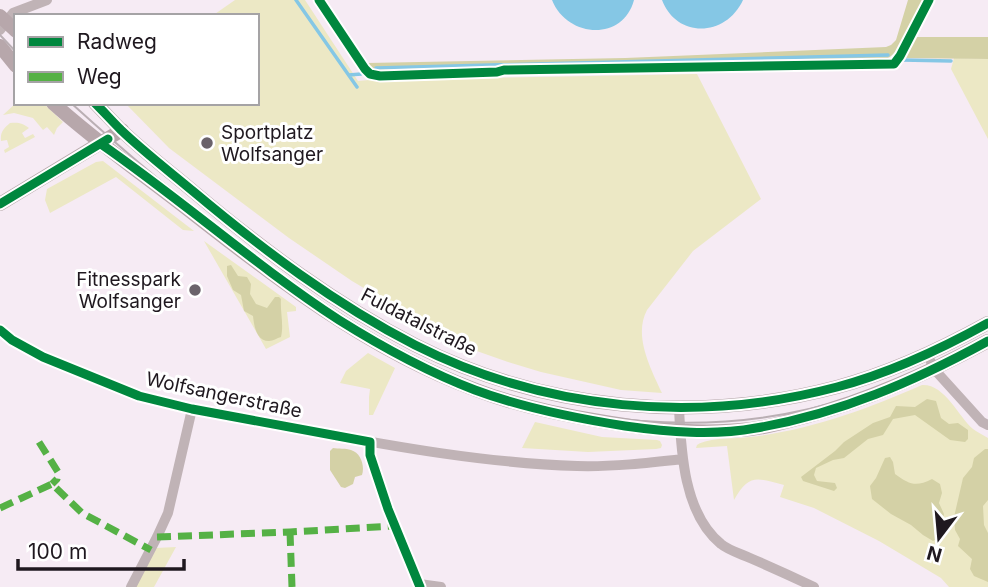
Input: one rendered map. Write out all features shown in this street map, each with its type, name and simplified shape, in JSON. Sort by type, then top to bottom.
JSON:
[{"type":"main road","points":[[0,46],[14,64]]},
{"type":"main road","name":"Fuldatalstraße","points":[[55,105],[101,144],[277,278],[338,319],[402,357],[475,390],[532,408],[611,424],[680,432],[754,429],[839,408],[882,392],[988,341]]},
{"type":"main road","name":"Fuldatalstraße","points":[[97,105],[195,193],[258,243],[347,305],[415,345],[491,377],[556,395],[603,403],[678,408],[719,407],[800,395],[839,386],[927,354],[988,323]]},
{"type":"main road","points":[[0,204],[122,130]]},
{"type":"street","points":[[5,25],[13,13],[47,0]]},
{"type":"street","name":"Wolfsangerstraße","points":[[0,330],[43,357],[139,396],[192,409],[370,442],[486,458],[578,466],[683,459]]},
{"type":"street","points":[[0,345],[12,340]]},
{"type":"street","points":[[927,354],[934,369],[982,422],[988,425]]},
{"type":"street","points":[[678,408],[683,459],[697,514],[721,545],[814,587]]},
{"type":"street","points":[[131,587],[168,513],[192,409]]},
{"type":"street","points":[[370,442],[369,455],[419,586],[441,587]]},
{"type":"shaded area","points":[[235,0],[305,0],[358,81],[697,74],[761,199],[693,251],[647,310],[643,320],[643,341],[662,393],[621,390],[541,372],[471,349],[352,281],[289,238],[169,148],[127,105],[259,105],[259,14],[215,14]]},
{"type":"shaded area","points":[[908,0],[924,0],[902,44],[882,61],[377,72],[367,63],[625,58],[886,47],[896,40]]},
{"type":"shaded area","points":[[915,37],[988,37],[988,59],[905,58]]},
{"type":"shaded area","points":[[954,58],[988,59],[988,139],[951,69]]},
{"type":"shaded area","points":[[14,105],[45,105],[63,122],[54,135],[47,127],[43,130],[33,118],[14,113],[3,115]]},
{"type":"shaded area","points":[[10,123],[20,123],[29,128],[22,133],[25,138],[33,134],[35,137],[5,153],[4,150],[9,147],[7,140],[1,141],[1,135]]},
{"type":"shaded area","points":[[103,161],[194,231],[183,230],[116,177],[50,213],[45,200],[47,189],[96,162]]},
{"type":"shaded area","points":[[204,241],[296,307],[296,311],[287,312],[290,337],[266,349]]},
{"type":"shaded area","points":[[231,265],[238,276],[247,277],[251,284],[250,294],[256,304],[267,308],[275,297],[281,299],[281,337],[269,341],[258,335],[253,316],[244,311],[241,295],[233,290],[227,276],[227,266]]},
{"type":"shaded area","points":[[368,353],[395,368],[373,415],[369,415],[370,389],[340,383],[346,371]]},
{"type":"shaded area","points":[[922,385],[938,390],[973,429],[988,438],[988,587],[949,587],[941,578],[879,541],[814,508],[780,497],[784,485],[754,480],[744,485],[734,500],[727,446],[696,448],[702,442],[773,434],[817,424]]},
{"type":"shaded area","points":[[927,399],[936,401],[941,418],[949,424],[958,423],[968,430],[968,439],[965,442],[950,440],[915,415],[893,419],[883,435],[868,439],[844,458],[816,468],[814,475],[817,481],[835,483],[837,488],[834,491],[803,481],[801,477],[844,442],[873,423],[890,417],[896,406],[915,407]]},
{"type":"shaded area","points":[[535,422],[602,437],[657,440],[662,445],[656,449],[588,452],[522,448]]},
{"type":"shaded area","points":[[333,448],[351,450],[361,460],[362,475],[355,477],[353,484],[345,488],[341,487],[330,470],[330,451]]},
{"type":"shaded area","points":[[988,449],[988,500],[983,506],[984,525],[988,533],[988,582],[974,576],[970,569],[972,559],[958,546],[960,539],[955,530],[954,517],[963,478],[972,467],[974,458]]},
{"type":"shaded area","points":[[890,457],[895,474],[905,481],[917,484],[932,479],[940,484],[942,493],[939,503],[944,514],[939,538],[933,541],[872,499],[870,486],[885,458]]},
{"type":"shaded area","points":[[176,547],[154,587],[135,587],[156,548]]},
{"type":"water","points":[[552,0],[634,0],[628,14],[619,23],[594,30],[570,22],[559,13]]},
{"type":"water","points":[[662,0],[743,0],[725,21],[714,27],[702,28],[679,22],[669,13]]},
{"type":"waterway","points":[[296,0],[357,87]]},
{"type":"waterway","points":[[376,68],[888,55]]},
{"type":"waterway","points":[[902,60],[951,61]]},
{"type":"waterway","points":[[349,75],[361,74]]},
{"type":"tram line","points":[[0,35],[14,50]]},
{"type":"tram line","points":[[73,105],[195,209],[261,260],[333,310],[435,367],[536,403],[641,421],[695,423],[748,419],[801,411],[871,391],[956,353],[988,335]]},
{"type":"marked path","points":[[39,442],[58,472],[57,479],[52,484]]},
{"type":"marked path","points":[[0,508],[52,484],[82,513],[151,550]]},
{"type":"marked path","points":[[157,537],[394,526]]},
{"type":"marked path","points":[[290,532],[292,587]]},
{"type":"cycle path","points":[[319,0],[365,69],[370,74],[380,76],[504,70],[894,64],[929,0]]},
{"type":"cycle path","points":[[97,105],[139,146],[220,213],[328,294],[415,345],[516,385],[622,405],[676,407],[784,399],[876,375],[934,351],[988,323]]},
{"type":"cycle path","points":[[0,204],[108,139]]},
{"type":"cycle path","points":[[101,144],[278,278],[355,330],[457,383],[549,412],[625,426],[674,431],[723,432],[756,428],[847,405],[933,370],[988,341]]},
{"type":"cycle path","points":[[0,330],[43,357],[139,396],[192,409],[370,442],[370,455],[388,509],[420,587]]},
{"type":"place","name":"Sportplatz Wolfsanger","points":[[207,143]]},
{"type":"place","name":"Fitnesspark Wolfsanger","points":[[195,290]]}]
